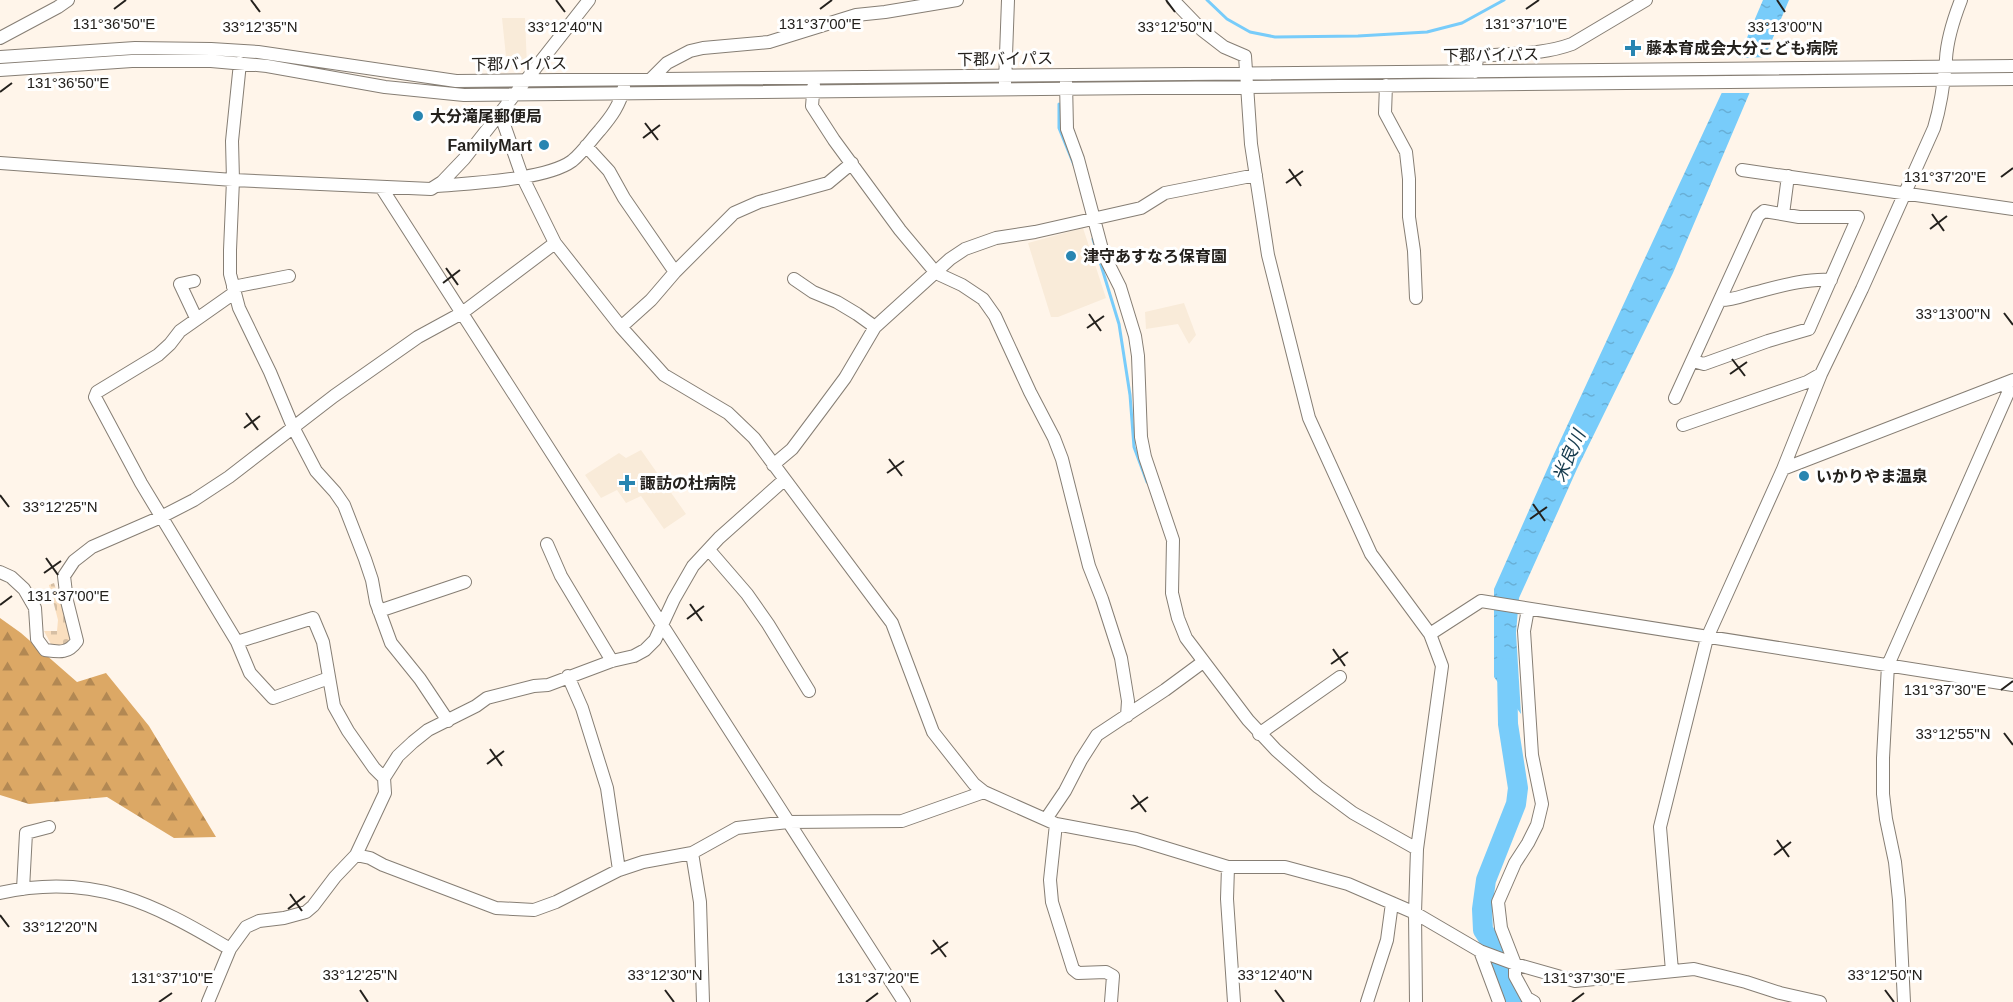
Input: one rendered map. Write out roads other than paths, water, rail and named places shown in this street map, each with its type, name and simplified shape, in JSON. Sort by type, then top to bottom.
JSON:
[{"type":"street","points":[[0,38],[58,8],[68,0]]},
{"type":"street","points":[[437,186],[465,159],[589,0]]},
{"type":"street","points":[[651,79],[667,63],[690,51],[769,42],[844,17],[957,0]]},
{"type":"street","points":[[1005,82],[1008,0]]},
{"type":"street","points":[[1173,0],[1216,42],[1245,56],[1248,124],[1268,255],[1309,418],[1371,554],[1430,634],[1442,666],[1418,849],[1414,913],[1416,1002]]},
{"type":"street","points":[[1475,72],[1477,59],[1480,56],[1530,53],[1572,44],[1646,0]]},
{"type":"street","points":[[1672,972],[1660,827],[1707,638],[1783,470],[1821,374],[1934,128],[1940,110],[1946,58],[1961,0]]},
{"type":"street","name":"下郡バイパス","points":[[0,57],[135,48],[211,49],[258,52],[456,81],[814,78],[1005,82]]},
{"type":"street","points":[[0,70],[166,60],[240,63],[417,91],[464,94],[813,91],[1005,82],[1247,80],[1386,85],[1720,75]]},
{"type":"street","points":[[240,63],[232,141],[230,239],[230,274],[239,308],[270,372],[292,427],[316,471],[344,505],[372,580],[379,611],[392,643],[420,679],[447,721]]},
{"type":"street","name":"下郡バイパス","points":[[1247,80],[1475,72],[1720,75],[1764,81],[1945,73],[2013,66]]},
{"type":"street","name":"下郡バイパス","points":[[1720,75],[1770,69],[1945,73],[2013,79]]},
{"type":"street","points":[[814,78],[812,106],[900,230],[936,273],[962,285],[983,299],[995,315],[1054,438],[1089,566],[1121,658],[1128,716]]},
{"type":"street","points":[[0,163],[233,180],[425,189],[522,176],[544,173],[572,161],[615,111],[623,93],[625,79]]},
{"type":"street","points":[[1066,82],[1067,129],[1078,159],[1089,220],[1102,253],[1120,287],[1135,336],[1138,356],[1140,437],[1173,540],[1172,593],[1186,638],[1259,734],[1335,800],[1379,829],[1418,849]]},
{"type":"street","points":[[1386,85],[1385,112],[1406,152],[1416,298]]},
{"type":"street","points":[[500,113],[522,176],[555,243],[621,327],[664,375],[728,413],[754,438],[892,623],[933,732],[974,784],[984,792],[1051,821],[1136,839],[1228,867],[1285,867],[1348,884],[1414,913],[1480,951],[1515,964],[1575,981],[1694,969],[1820,1002]]},
{"type":"street","points":[[586,146],[609,171],[624,198],[675,272]]},
{"type":"street","points":[[621,327],[651,300],[675,272],[734,213],[759,202],[828,183],[852,163]]},
{"type":"street","points":[[1742,170],[2013,209]]},
{"type":"street","points":[[773,465],[792,449],[845,378],[875,327],[965,249],[980,242],[1142,208],[1165,193],[1256,175]]},
{"type":"street","points":[[1783,214],[1788,176]]},
{"type":"street","points":[[381,187],[904,1002]]},
{"type":"street","points":[[1675,398],[1758,216],[1764,211],[1799,217],[1858,217],[1809,329],[1768,340],[1704,364],[1693,361]]},
{"type":"street","points":[[0,572],[11,577],[24,590],[35,608],[37,639],[45,650],[61,653],[72,648],[77,641],[67,601],[64,576],[74,561],[92,547],[161,517],[194,500],[229,477],[292,427],[418,337],[462,313],[555,243]]},
{"type":"street","points":[[289,276],[234,290],[180,331],[158,355],[97,392],[95,397],[161,517],[237,642],[250,673],[273,698],[329,678]]},
{"type":"street","points":[[794,279],[813,292],[837,302],[875,327]]},
{"type":"street","points":[[1721,300],[1733,300],[1751,293],[1817,279],[1831,280]]},
{"type":"street","points":[[194,281],[175,286],[196,318]]},
{"type":"street","points":[[1683,424],[1807,382],[1821,374]]},
{"type":"street","points":[[1783,470],[2010,381]]},
{"type":"street","points":[[1904,1002],[1899,900],[1883,794],[1888,665],[2008,393],[2010,381]]},
{"type":"street","points":[[208,1002],[230,949],[246,927],[259,921],[306,912],[356,855],[382,800],[384,778],[398,756],[413,742],[429,730],[487,698],[534,686],[548,685],[612,661],[634,656],[645,650],[655,640],[663,626],[693,566],[784,480]]},
{"type":"street","points":[[547,544],[561,576],[612,661]]},
{"type":"street","points":[[709,550],[747,594],[809,691]]},
{"type":"street","points":[[379,611],[465,582]]},
{"type":"street","points":[[1430,634],[1481,602],[2013,684]]},
{"type":"street","points":[[1528,609],[1524,631],[1532,755],[1542,804],[1537,825],[1515,863],[1498,902],[1501,927],[1515,964],[1515,975],[1527,998],[1534,1002]]},
{"type":"street","points":[[237,642],[313,618],[323,642],[334,706],[348,731],[374,768],[384,778]]},
{"type":"street","points":[[1111,1002],[1113,976],[1106,972],[1078,973],[1073,969],[1052,902],[1051,821],[1081,760],[1097,735],[1128,716],[1203,662]]},
{"type":"street","points":[[568,676],[582,708],[607,788],[619,870]]},
{"type":"street","points":[[1259,734],[1340,678]]},
{"type":"street","points":[[356,855],[370,858],[496,908],[534,910],[556,902],[619,870],[643,862],[692,854],[737,828],[788,822],[902,821],[984,792]]},
{"type":"street","points":[[23,889],[26,833],[49,827]]},
{"type":"street","points":[[692,854],[700,902],[703,1002]]},
{"type":"street","points":[[1228,867],[1227,899],[1234,1002]]},
{"type":"street","points":[[0,893],[64,886],[80,887],[137,900],[180,919],[230,949]]},
{"type":"street","points":[[1368,1002],[1387,940],[1392,903]]},
{"type":"street","points":[[1480,951],[1499,1002]]},
{"type":"water","points":[[1763,0],[1789,0],[1673,273],[1577,469],[1519,598],[1516,633],[1521,714],[1494,677],[1494,589]]},
{"type":"waterway","points":[[1207,0],[1227,19],[1250,32],[1275,37],[1427,32],[1462,23],[1504,0]]},
{"type":"waterway","points":[[1059,104],[1059,128],[1074,165]]},
{"type":"waterway","points":[[1093,239],[1119,324],[1130,395],[1134,447],[1147,482]]},
{"type":"waterway","name":"米良川","points":[[1507,668],[1508,724],[1518,788],[1516,804],[1486,880],[1482,909],[1483,930],[1498,953],[1501,976],[1512,1002]]},
{"type":"place","name":"藤本育成会大分こども病院","points":[[1633,48]]},
{"type":"place","name":"大分滝尾郵便局","points":[[418,116]]},
{"type":"place","name":"FamilyMart","points":[[544,145]]},
{"type":"place","name":"津守あすなろ保育園","points":[[1071,256]]},
{"type":"place","name":"いかりやま温泉","points":[[1804,476]]},
{"type":"place","name":"諏訪の杜病院","points":[[627,483]]}]
